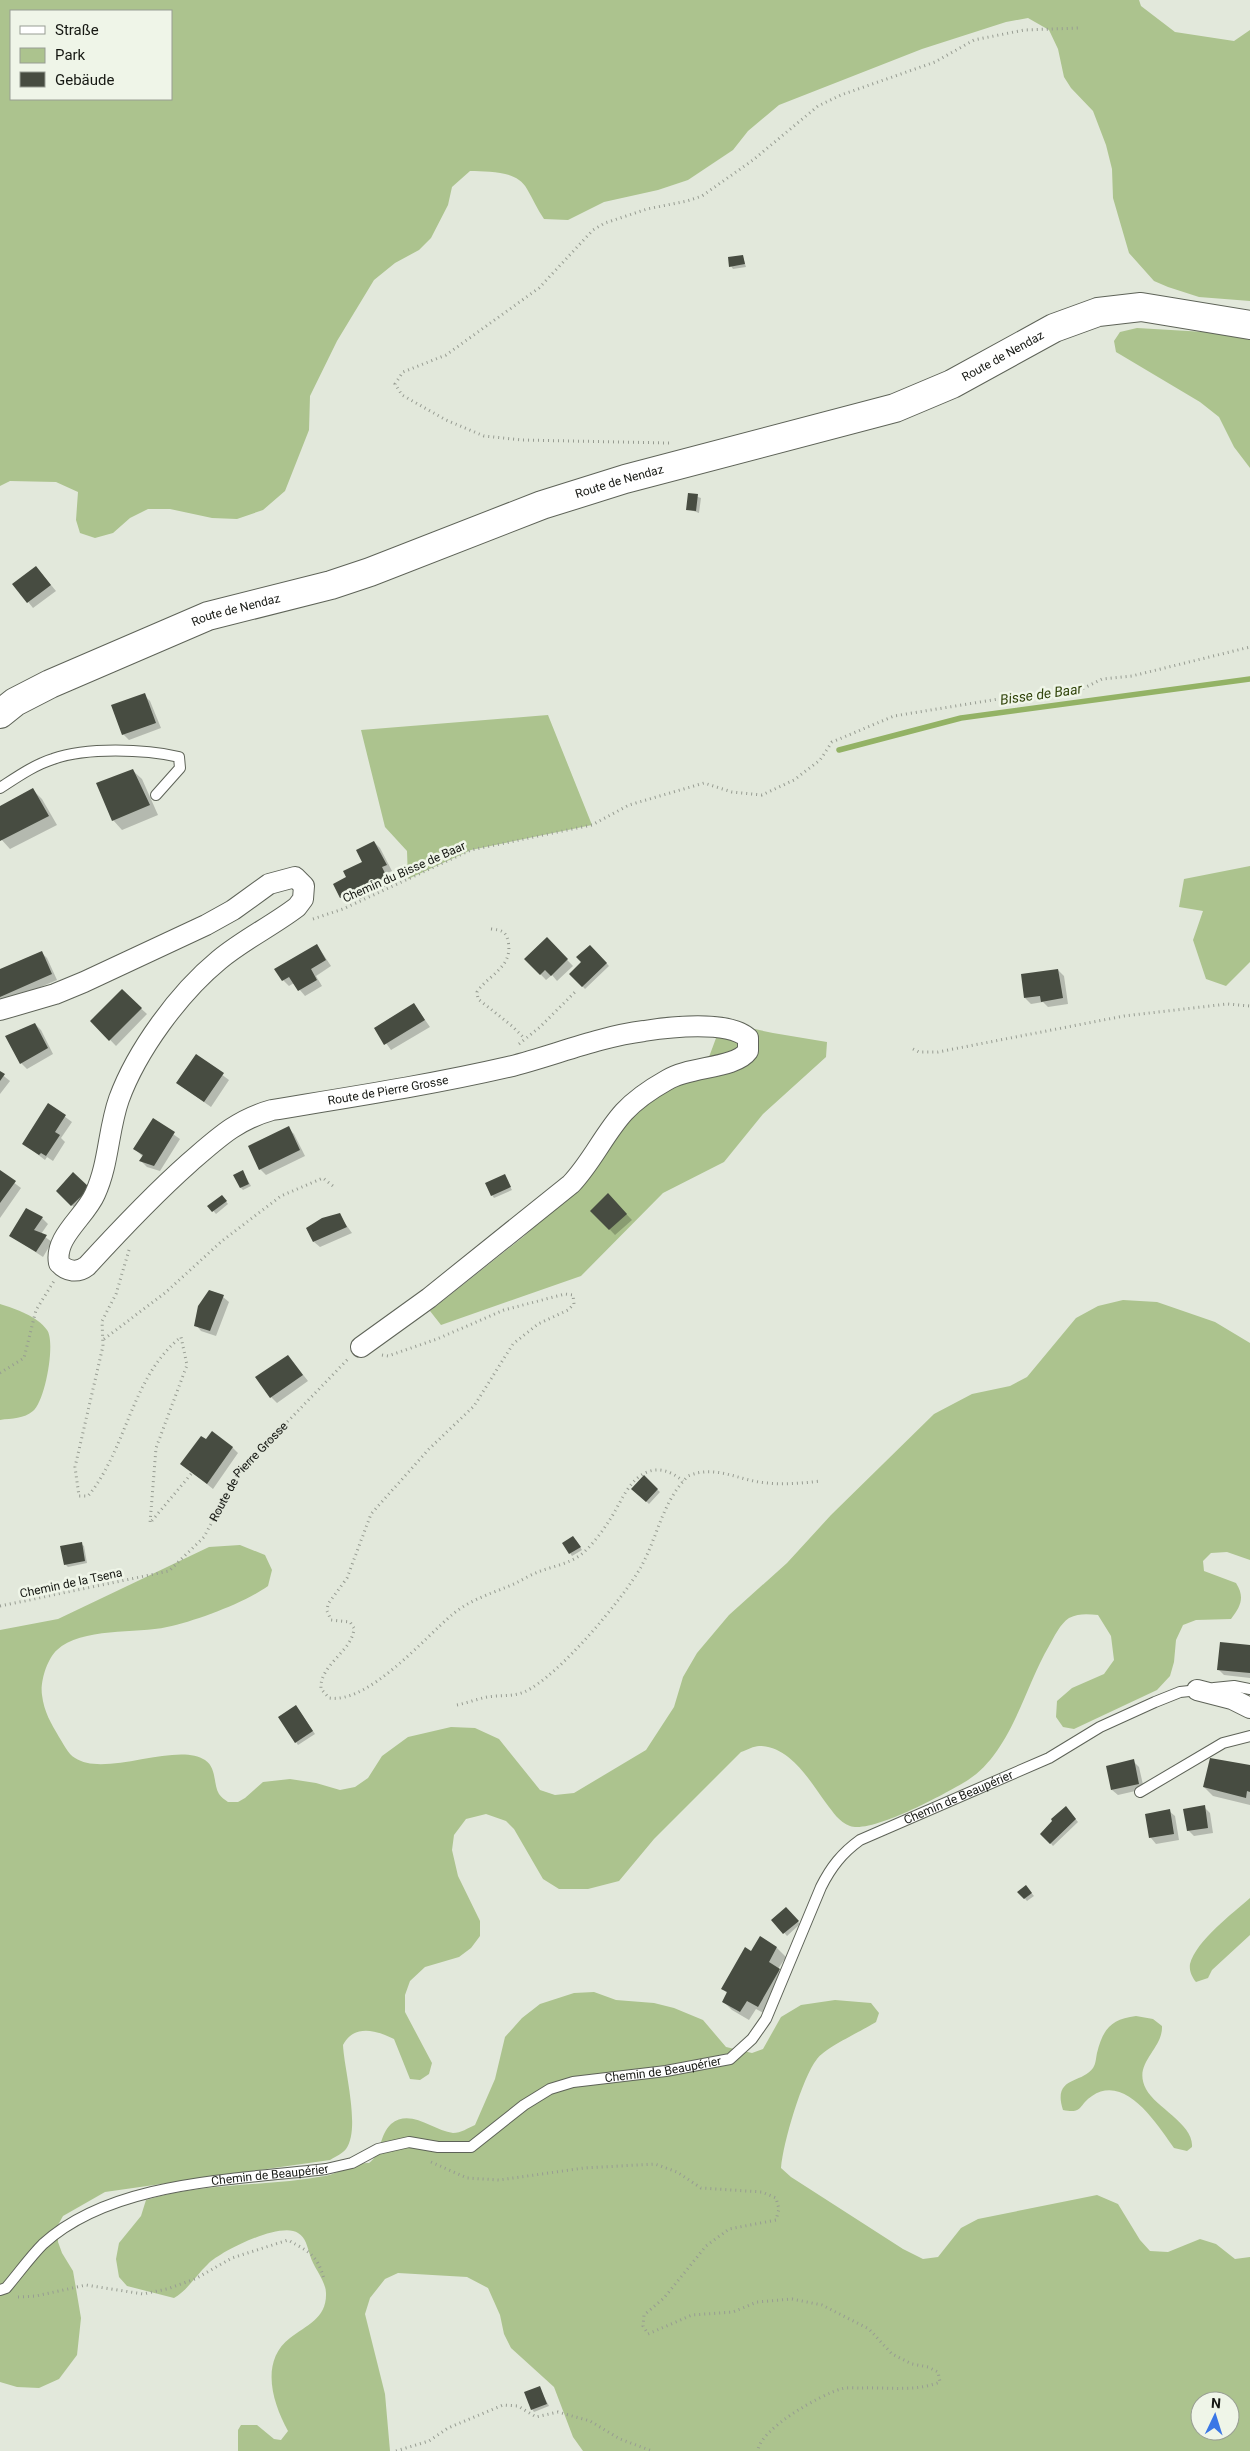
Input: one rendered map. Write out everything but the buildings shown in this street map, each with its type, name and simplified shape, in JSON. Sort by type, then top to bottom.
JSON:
[{"type":"main road","name":"Route de Nendaz","points":[[0,714],[15,702],[50,684],[208,616],[331,585],[370,572],[542,505],[625,479],[914,402],[952,384],[1054,328],[1090,314],[1111,309],[1141,307],[1250,325]]},
{"type":"street","points":[[0,1010],[72,987],[183,937],[224,915],[279,880],[295,877],[302,882],[304,888],[303,899],[297,907],[228,953],[202,976],[178,1002],[144,1051],[120,1097],[96,1193],[59,1248],[59,1263],[64,1267]]},
{"type":"street","name":"Route de Pierre Grosse","points":[[64,1267],[75,1271],[87,1266],[154,1194],[227,1131],[251,1116],[272,1110],[423,1085],[497,1069],[608,1038],[643,1031],[693,1027],[737,1032],[748,1038],[749,1047],[745,1056],[739,1060],[693,1069],[669,1078],[643,1095],[623,1113],[590,1161],[571,1184],[429,1298],[361,1347]]},
{"type":"street","name":"Chemin de Beaupérier","points":[[1196,1690],[1232,1699],[1250,1708]]},
{"type":"lane","points":[[0,788],[40,764],[76,753],[147,753],[179,757],[180,768],[156,794]]},
{"type":"lane","points":[[1196,1690],[1234,1686],[1250,1688]]},
{"type":"lane","name":"Chemin de Beaupérier","points":[[0,2290],[6,2288],[43,2244],[75,2221],[118,2202],[165,2188],[326,2169],[352,2162],[378,2149],[410,2142],[438,2147],[471,2147],[524,2105],[550,2089],[573,2082],[666,2072],[730,2059],[752,2039],[766,2019],[821,1886],[831,1867],[844,1852],[860,1840],[1049,1758],[1100,1727],[1172,1696],[1196,1690]]},
{"type":"lane","points":[[1140,1792],[1223,1743],[1250,1736]]},
{"type":"path","points":[[675,443],[522,440],[484,436],[446,420],[402,395],[395,384],[403,372],[446,355],[539,288],[593,230],[647,208],[687,201],[702,196],[753,160],[818,106],[841,95],[935,62],[974,40],[1024,30],[1080,28]]},
{"type":"path","name":"Chemin du Bisse de Baar","points":[[304,888],[313,890],[318,894],[312,920],[344,909],[471,850],[592,825],[629,804],[704,784],[732,792],[762,795],[794,780],[820,760],[832,742],[894,716],[1017,696],[1070,695],[1102,679],[1132,676],[1250,647]]},
{"type":"path","points":[[491,929],[499,930],[507,936],[509,945],[508,956],[499,972],[480,987],[477,992],[478,999],[525,1039]]},
{"type":"path","points":[[497,1069],[502,1057],[525,1039],[577,990]]},
{"type":"path","points":[[912,1049],[919,1052],[938,1052],[1124,1016],[1227,1004],[1250,1006]]},
{"type":"path","points":[[103,1339],[165,1293],[222,1241],[282,1196],[323,1178],[333,1186]]},
{"type":"path","points":[[129,1249],[116,1294],[102,1321],[104,1346],[75,1468],[79,1496],[88,1496],[101,1480],[143,1384],[169,1346],[182,1337],[187,1365],[156,1448],[150,1523],[192,1473]]},
{"type":"path","points":[[0,1373],[24,1358],[36,1310],[64,1267]]},
{"type":"path","points":[[361,1347],[370,1353],[388,1356],[437,1339],[504,1310],[565,1294],[573,1295],[574,1298],[574,1304],[568,1310],[538,1324],[513,1344],[474,1406],[423,1455],[371,1514],[347,1578],[328,1604],[326,1611],[331,1620],[350,1622],[354,1628],[346,1647],[323,1676],[321,1689],[329,1698],[339,1700],[349,1698],[394,1669],[452,1614],[470,1601],[537,1572],[571,1561],[582,1554],[609,1521],[628,1488],[638,1477],[647,1472],[665,1470],[683,1481]]},
{"type":"path","name":"Route de Pierre Grosse","points":[[146,1576],[169,1571],[204,1537],[238,1474],[361,1347]]},
{"type":"path","points":[[457,1705],[487,1697],[522,1693],[531,1689],[574,1651],[608,1611],[641,1567],[664,1509],[683,1481],[694,1474],[714,1470],[765,1483],[783,1484],[821,1481]]},
{"type":"path","name":"Chemin de la Tsena","points":[[0,1606],[146,1576]]},
{"type":"path","points":[[410,2142],[410,2151],[416,2156],[467,2178],[499,2180],[584,2168],[655,2164],[677,2172],[701,2188],[762,2192],[776,2198],[779,2209],[776,2220],[729,2229],[706,2246],[664,2298],[644,2315],[643,2326],[648,2334],[692,2316],[733,2312],[757,2302],[792,2299],[822,2305],[869,2329],[892,2354],[912,2364],[928,2367],[938,2372],[940,2382],[926,2388],[842,2388],[806,2406],[775,2426],[758,2446],[758,2451]]},
{"type":"path","points":[[10,2297],[36,2296],[86,2285],[143,2294],[167,2289],[195,2279],[232,2258],[288,2240],[313,2255],[320,2266],[324,2279]]},
{"type":"path","points":[[396,2451],[429,2441],[448,2428],[503,2405],[518,2406],[536,2417],[558,2412],[590,2421],[620,2439],[652,2451]]},
{"type":"green space","points":[[0,0],[1139,0],[1141,6],[1175,32],[1234,41],[1250,30],[1250,301],[1199,297],[1168,287],[1154,281],[1129,253],[1113,198],[1112,169],[1106,145],[1093,111],[1071,88],[1064,77],[1058,49],[1049,30],[1028,18],[1006,22],[922,49],[779,105],[748,131],[733,150],[688,180],[658,190],[604,202],[568,220],[544,219],[527,189],[517,178],[502,173],[470,171],[452,187],[448,205],[431,238],[419,250],[395,263],[374,280],[337,341],[310,396],[309,430],[285,491],[263,510],[237,519],[212,518],[170,509],[148,509],[130,518],[113,533],[95,538],[80,533],[76,520],[78,492],[56,482],[10,481],[0,486]]},
{"type":"green space","points":[[1137,328],[1222,333],[1250,340],[1250,468],[1234,447],[1219,417],[1200,402],[1116,352],[1114,341],[1120,332]]},
{"type":"green space","points":[[548,715],[592,825],[471,850],[408,879],[407,851],[385,827],[361,730]]},
{"type":"green space","points":[[1250,866],[1250,962],[1226,986],[1206,979],[1193,940],[1203,911],[1179,907],[1184,879]]},
{"type":"green space","points":[[722,1022],[827,1042],[826,1057],[763,1114],[724,1162],[663,1193],[581,1276],[441,1325],[430,1311],[523,1237],[582,1184],[621,1121],[689,1068],[709,1057]]},
{"type":"green space","points":[[1123,1300],[1157,1302],[1215,1322],[1250,1343],[1250,1560],[1227,1552],[1211,1553],[1203,1561],[1204,1571],[1236,1583],[1239,1588],[1241,1601],[1231,1619],[1196,1620],[1183,1625],[1176,1640],[1174,1662],[1170,1676],[1157,1690],[1074,1729],[1063,1727],[1056,1717],[1057,1701],[1072,1688],[1104,1674],[1114,1660],[1111,1636],[1098,1615],[1087,1614],[1069,1618],[1060,1627],[1040,1663],[1006,1737],[983,1768],[968,1780],[944,1794],[909,1811],[875,1824],[861,1827],[850,1826],[843,1822],[790,1758],[770,1748],[759,1746],[741,1752],[654,1839],[619,1881],[588,1889],[559,1889],[543,1879],[514,1829],[506,1821],[486,1814],[466,1819],[454,1835],[452,1850],[458,1876],[480,1921],[480,1936],[471,1948],[459,1957],[425,1967],[410,1981],[405,1995],[405,2012],[432,2063],[429,2074],[420,2080],[410,2079],[394,2039],[373,2031],[353,2034],[343,2045],[351,2098],[352,2128],[346,2149],[339,2155],[330,2160],[105,2192],[63,2216],[58,2225],[58,2242],[62,2253],[73,2271],[81,2318],[77,2355],[59,2379],[39,2388],[17,2387],[0,2382],[0,1630],[58,1619],[209,1547],[240,1545],[265,1555],[272,1570],[268,1586],[246,1599],[205,1616],[167,1627],[94,1634],[67,1643],[53,1654],[43,1677],[43,1701],[51,1722],[72,1756],[88,1763],[104,1764],[177,1754],[193,1755],[209,1763],[219,1794],[228,1802],[238,1802],[263,1782],[290,1779],[316,1783],[340,1790],[355,1787],[368,1778],[382,1756],[408,1737],[451,1727],[475,1728],[499,1739],[540,1790],[555,1795],[574,1793],[646,1750],[674,1707],[683,1677],[697,1653],[729,1615],[787,1563],[831,1515],[934,1414],[972,1394],[1010,1386],[1027,1377],[1076,1318],[1098,1306]]},
{"type":"green space","points":[[0,1304],[32,1317],[43,1325],[49,1337],[50,1359],[42,1396],[33,1411],[26,1416],[0,1420]]},
{"type":"green space","points":[[1250,1898],[1250,1935],[1212,1970],[1208,1978],[1196,1982],[1190,1969],[1194,1955],[1207,1937]]},
{"type":"green space","points":[[594,1992],[616,2000],[654,2003],[674,2008],[703,2020],[726,2047],[752,2053],[763,2049],[781,2017],[801,2005],[835,2000],[871,2003],[879,2013],[876,2022],[828,2049],[817,2059],[811,2068],[794,2111],[785,2143],[781,2168],[791,2177],[903,2249],[923,2259],[938,2257],[961,2228],[978,2219],[1097,2195],[1118,2204],[1140,2240],[1150,2251],[1168,2252],[1200,2239],[1216,2244],[1235,2259],[1250,2257],[1250,2451],[583,2451],[573,2437],[554,2387],[511,2348],[504,2334],[500,2315],[488,2288],[467,2277],[398,2273],[385,2279],[370,2298],[365,2314],[385,2394],[390,2451],[238,2451],[238,2430],[241,2425],[257,2425],[274,2439],[281,2440],[288,2431],[277,2407],[272,2382],[272,2370],[275,2358],[281,2347],[320,2315],[325,2302],[324,2284],[312,2260],[305,2240],[298,2233],[290,2230],[265,2234],[225,2252],[208,2264],[184,2291],[174,2298],[127,2286],[119,2277],[116,2259],[119,2243],[141,2216],[146,2200],[190,2190],[325,2176],[358,2164],[369,2163],[376,2155],[387,2128],[391,2124],[406,2118],[453,2133],[467,2129],[475,2125],[495,2079],[505,2037],[522,2018],[540,2004],[574,1993]]},
{"type":"green space","points":[[1136,2016],[1153,2019],[1162,2026],[1158,2042],[1145,2064],[1143,2080],[1151,2096],[1187,2131],[1192,2147],[1187,2151],[1174,2148],[1140,2105],[1117,2091],[1105,2091],[1092,2096],[1078,2110],[1063,2110],[1062,2091],[1070,2082],[1082,2077],[1093,2068],[1099,2045],[1105,2032],[1114,2023],[1127,2017]]},
{"type":"waterway","name":"Bisse de Baar","points":[[839,750],[961,718],[1250,679]]}]
